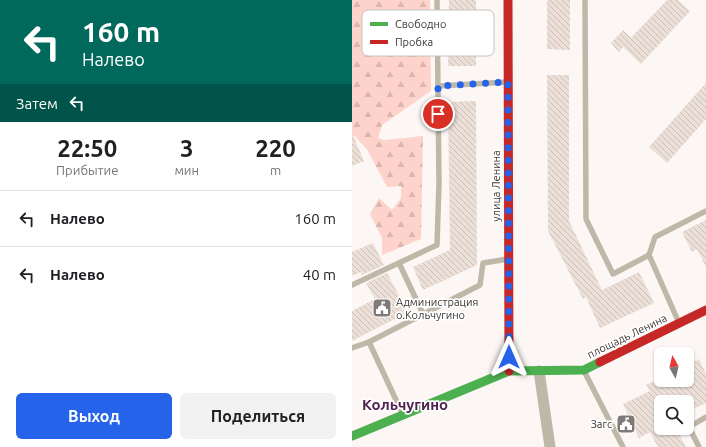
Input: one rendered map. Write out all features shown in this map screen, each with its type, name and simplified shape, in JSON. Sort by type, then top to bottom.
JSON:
[{"type":"main road","name":"улица Ленина","points":[[508,0],[509,371]]},
{"type":"main road","name":"площадь Ленина","points":[[352,436],[509,371],[584,370],[706,310]]},
{"type":"street","points":[[539,371],[550,447]]},
{"type":"street","points":[[352,430],[372,428]]},
{"type":"lane","points":[[437,0],[437,10]]},
{"type":"lane","points":[[585,0],[586,219],[613,274],[649,255],[655,238],[706,211]]},
{"type":"lane","points":[[352,285],[437,245],[438,56]]},
{"type":"lane","points":[[438,86],[508,82]]},
{"type":"lane","points":[[649,255],[679,324]]},
{"type":"lane","points":[[352,348],[369,342],[480,285],[483,263],[509,258]]},
{"type":"lane","points":[[399,263],[423,314]]},
{"type":"lane","points":[[369,342],[403,415]]},
{"type":"lane","points":[[584,370],[623,447]]},
{"type":"lane","points":[[699,447],[689,427],[706,417]]},
{"type":"green space","points":[[352,0],[430,0],[430,10],[362,10],[362,56],[431,56],[431,91],[382,125],[378,138],[385,140],[423,136],[421,239],[382,255],[382,238],[370,214],[379,198],[392,210],[401,198],[401,186],[387,187],[368,151],[355,136],[352,136]]},
{"type":"building","points":[[449,0],[476,0],[476,10],[449,10]]},
{"type":"building","points":[[547,0],[570,0],[570,50],[547,49]]},
{"type":"building","points":[[667,0],[678,0],[690,11],[641,64],[623,47],[619,52],[611,43],[623,30],[631,38]]},
{"type":"building","points":[[448,56],[476,56],[476,66],[448,66]]},
{"type":"building","points":[[547,75],[569,75],[569,221],[602,290],[639,272],[654,303],[600,328],[586,297],[583,299],[548,231]]},
{"type":"building","points":[[706,83],[706,119],[667,163],[649,147]]},
{"type":"building","points":[[476,101],[477,265],[423,290],[413,267],[450,250],[448,102]]},
{"type":"building","points":[[352,133],[364,161],[352,166]]},
{"type":"building","points":[[706,220],[706,267],[697,249],[692,252],[682,232]]},
{"type":"building","points":[[373,243],[384,265],[362,275],[361,272],[352,276],[352,252]]},
{"type":"building","name":"Администрация о.Кольчугино","points":[[387,273],[408,312],[352,341],[352,311],[375,299],[366,283]]},
{"type":"building","points":[[699,359],[706,374],[706,403],[694,409],[694,395],[654,395],[654,435],[680,435],[686,447],[658,447],[650,432],[639,438],[623,404],[650,391],[646,385],[654,381],[654,387],[694,387],[694,362]]},
{"type":"traffic: fast","points":[[352,436],[509,371],[584,370],[600,362]]},
{"type":"traffic: jam","points":[[508,0],[509,371]]},
{"type":"traffic: jam","points":[[600,362],[706,310]]},
{"type":"place","name":"Администрация о.Кольчугино","points":[[382,308]]},
{"type":"place","name":"Загс","points":[[626,424]]},
{"type":"district","name":"Кольчугино","points":[[405,405]]},
{"type":"route","points":[[438,114],[438,86],[508,82],[509,357]]}]
